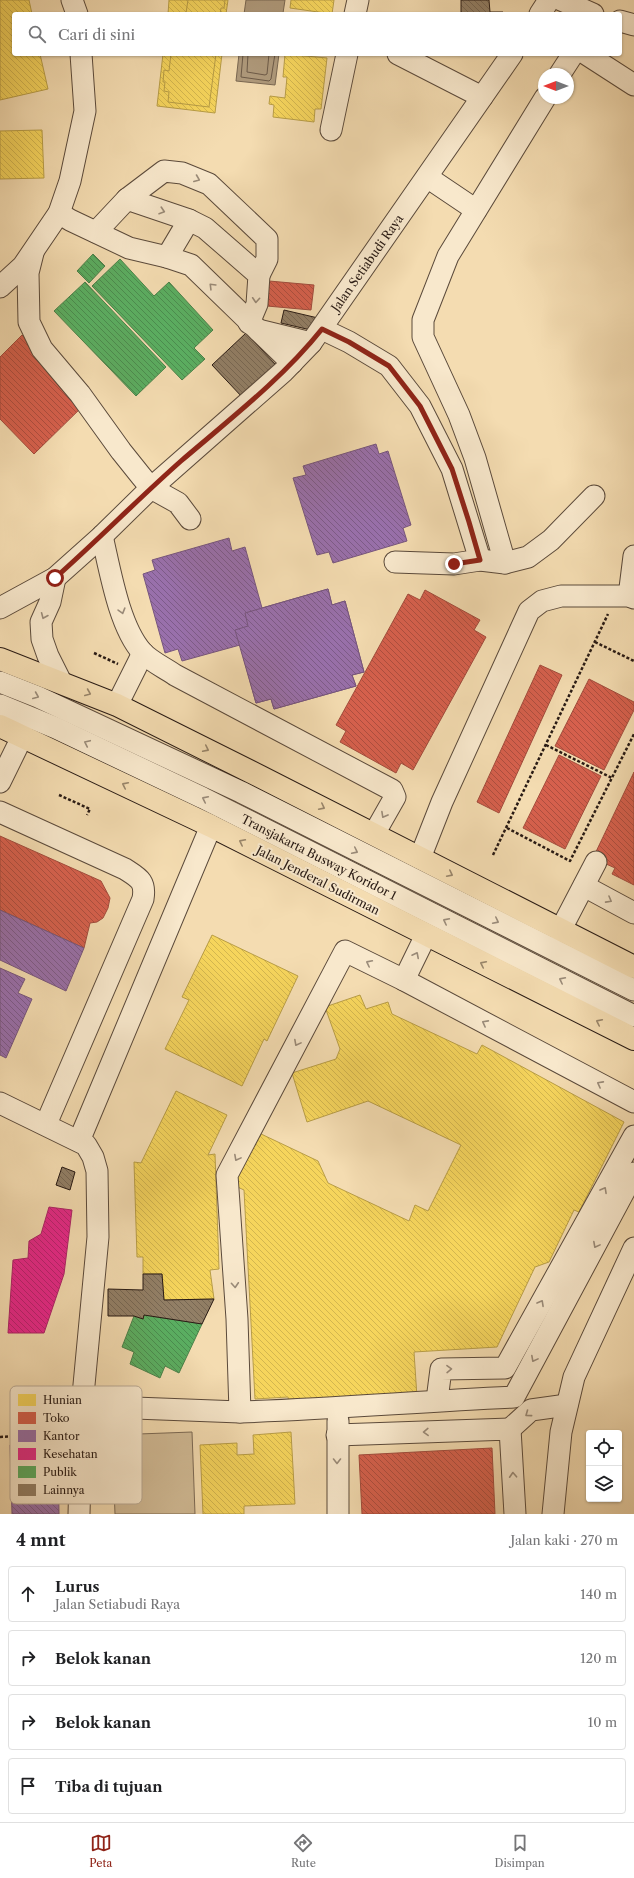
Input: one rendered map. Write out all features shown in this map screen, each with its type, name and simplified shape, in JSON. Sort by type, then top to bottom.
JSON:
[{"type":"main road","points":[[0,659],[116,705],[374,834],[560,931],[634,967]]},
{"type":"main road","name":"Jalan Jenderal Sudirman","points":[[0,726],[23,735],[211,826],[634,1039]]},
{"type":"street","points":[[72,0],[76,12]]},
{"type":"street","points":[[355,12],[358,0]]},
{"type":"street","points":[[541,12],[549,0]]},
{"type":"street","points":[[561,0],[588,12]]},
{"type":"street","points":[[622,22],[634,25]]},
{"type":"street","points":[[0,287],[23,266],[59,213],[70,181],[85,111],[82,56]]},
{"type":"street","points":[[331,130],[347,56]]},
{"type":"street","points":[[402,56],[482,96]]},
{"type":"street","name":"Jalan Setiabudi Raya","points":[[0,608],[55,578],[152,488],[292,363],[316,336],[511,56]]},
{"type":"street","points":[[564,68],[571,56]]},
{"type":"street","points":[[589,56],[634,85]]},
{"type":"street","points":[[505,563],[475,458],[459,415],[423,337],[423,320],[448,256],[541,104]]},
{"type":"street","points":[[96,232],[127,199],[164,172],[182,173],[209,184],[267,239],[267,259],[259,275],[257,304],[252,326]]},
{"type":"street","points":[[427,176],[476,210]]},
{"type":"street","points":[[127,199],[189,220],[205,228],[259,275]]},
{"type":"street","points":[[59,213],[70,220],[129,248],[167,256],[191,265],[252,326],[292,363]]},
{"type":"street","points":[[167,256],[189,220]]},
{"type":"street","points":[[33,253],[28,273],[29,322],[42,349],[80,394],[121,452],[152,488],[178,503],[190,519]]},
{"type":"street","points":[[252,326],[349,342],[389,366],[420,406],[452,469],[480,560]]},
{"type":"street","points":[[395,562],[454,564],[480,560],[505,563],[528,557],[551,540],[594,496]]},
{"type":"street","points":[[102,536],[129,634],[143,653],[175,675],[373,770],[392,790],[395,797],[374,834]]},
{"type":"street","points":[[420,858],[442,802],[529,611],[542,600],[561,596],[627,597],[634,556]]},
{"type":"street","points":[[55,578],[50,602],[41,622],[42,639],[48,656],[61,682]]},
{"type":"street","points":[[116,705],[143,653]]},
{"type":"street","name":"Transjakarta Busway Koridor 1","points":[[0,682],[38,697],[241,792],[634,990]]},
{"type":"street","name":"Transjakarta Busway Koridor 1","points":[[0,705],[56,728],[203,798],[634,1016]]},
{"type":"street","points":[[0,782],[23,735]]},
{"type":"street","points":[[0,812],[125,869],[140,879],[145,889],[143,899],[41,1115]]},
{"type":"street","points":[[79,1141],[211,826]]},
{"type":"street","points":[[560,931],[596,862]]},
{"type":"street","points":[[584,886],[634,913]]},
{"type":"street","points":[[404,980],[426,935]]},
{"type":"street","points":[[240,1412],[237,1319],[228,1175],[345,951],[404,980],[634,1102]]},
{"type":"street","points":[[5,1101],[41,1115],[86,1145],[93,1157],[97,1171],[98,1237],[84,1386]]},
{"type":"street","points":[[437,1400],[441,1369],[505,1368],[634,1136]]},
{"type":"street","points":[[142,1408],[240,1412],[338,1408],[437,1400],[514,1397],[634,1173]]},
{"type":"street","points":[[553,1514],[561,1432],[574,1377],[634,1248]]},
{"type":"street","points":[[337,1435],[510,1429],[531,1410],[567,1405]]},
{"type":"street","points":[[338,1408],[338,1514]]},
{"type":"street","points":[[510,1429],[515,1514]]},
{"type":"street","points":[[79,1504],[79,1514]]},
{"type":"path","points":[[493,855],[595,642],[627,597]]},
{"type":"path","points":[[595,642],[634,661]]},
{"type":"path","points":[[94,653],[122,665],[119,670]]},
{"type":"path","points":[[507,828],[570,861],[634,734]]},
{"type":"path","points":[[546,745],[612,778]]},
{"type":"path","points":[[59,796],[90,810],[88,815]]},
{"type":"path","points":[[0,1437],[10,1437]]},
{"type":"shaded area","points":[[192,1432],[195,1514],[115,1514],[115,1504],[142,1504],[142,1434]]},
{"type":"water","points":[[246,0],[285,0],[283,12],[244,12]]},
{"type":"water","points":[[239,56],[279,56],[275,85],[236,81]]},
{"type":"building: Hunian","points":[[0,0],[29,0],[32,12],[12,12],[12,56],[40,56],[48,89],[0,100]]},
{"type":"building: Hunian","points":[[169,0],[228,0],[226,12],[168,12]]},
{"type":"building: Hunian","points":[[188,0],[225,0],[224,8],[221,8],[220,12],[186,12]]},
{"type":"building: Hunian","points":[[291,0],[334,0],[332,12],[318,12],[290,8]]},
{"type":"building: Hunian","points":[[163,56],[222,56],[215,113],[157,106]]},
{"type":"building: Hunian","points":[[171,56],[216,56],[209,107],[168,102],[169,92],[164,91],[165,82],[163,82],[164,70],[169,71]]},
{"type":"building: Hunian","points":[[285,56],[327,58],[321,109],[315,109],[314,122],[273,117],[274,105],[269,104],[270,96],[285,98],[287,77],[283,77]]},
{"type":"building: Hunian","points":[[42,130],[44,178],[0,179],[0,131]]},
{"type":"building: Hunian","points":[[212,935],[298,976],[267,1041],[264,1039],[242,1086],[165,1049],[189,1000],[182,997]]},
{"type":"building: Hunian","points":[[360,995],[366,1009],[388,1002],[392,1014],[477,1054],[482,1045],[624,1122],[579,1212],[574,1210],[549,1262],[535,1267],[497,1347],[414,1352],[417,1397],[289,1404],[288,1397],[255,1399],[244,1190],[231,1184],[259,1133],[318,1161],[328,1183],[409,1221],[415,1205],[428,1211],[461,1145],[368,1101],[307,1122],[292,1073],[336,1059],[340,1049],[325,1007]]},
{"type":"building: Hunian","points":[[176,1091],[227,1115],[208,1155],[215,1154],[219,1269],[210,1270],[214,1299],[164,1300],[162,1274],[143,1274],[143,1257],[137,1257],[134,1162],[141,1163]]},
{"type":"building: Hunian","points":[[291,1432],[295,1504],[244,1506],[244,1514],[203,1514],[200,1445],[237,1443],[237,1455],[254,1454],[253,1435]]},
{"type":"building: Toko","points":[[269,281],[314,285],[311,310],[267,306]]},
{"type":"building: Toko","points":[[22,335],[86,403],[34,454],[0,419],[0,357]]},
{"type":"building: Toko","points":[[425,590],[480,620],[474,630],[486,637],[413,770],[401,763],[396,773],[340,742],[346,731],[336,725],[408,594],[420,600]]},
{"type":"building: Toko","points":[[540,665],[562,675],[499,813],[477,802]]},
{"type":"building: Toko","points":[[589,679],[634,702],[634,710],[604,770],[555,746]]},
{"type":"building: Toko","points":[[559,755],[601,776],[565,849],[523,828]]},
{"type":"building: Toko","points":[[634,772],[634,885],[612,874],[615,868],[593,858]]},
{"type":"building: Toko","points":[[0,836],[101,881],[110,898],[108,908],[103,918],[97,922],[90,923],[84,948],[0,910]]},
{"type":"building: Toko","points":[[492,1448],[495,1514],[362,1514],[359,1455]]},
{"type":"building: Kantor","points":[[376,444],[379,454],[388,451],[411,525],[403,528],[407,541],[333,563],[329,552],[317,555],[293,478],[306,475],[303,466]]},
{"type":"building: Kantor","points":[[229,538],[232,551],[245,547],[262,608],[328,589],[332,605],[345,601],[364,672],[352,675],[356,686],[274,709],[271,699],[256,703],[240,645],[182,661],[178,649],[165,653],[143,574],[155,570],[152,560]]},
{"type":"building: Kantor","points":[[328,589],[332,605],[345,601],[364,672],[352,675],[356,686],[274,709],[271,699],[256,703],[235,630],[248,626],[245,613]]},
{"type":"building: Kantor","points":[[0,910],[84,948],[66,991],[0,960]]},
{"type":"building: Kantor","points":[[0,968],[25,979],[18,993],[32,999],[6,1058],[0,1055]]},
{"type":"building: Kantor","points":[[12,1504],[59,1504],[59,1514],[12,1514]]},
{"type":"building: Kesehatan","points":[[49,1207],[72,1210],[64,1274],[44,1333],[8,1333],[13,1260],[28,1258],[29,1241],[41,1234]]},
{"type":"building: Publik","points":[[93,254],[105,266],[89,283],[77,271]]},
{"type":"building: Publik","points":[[120,259],[154,296],[169,282],[213,330],[194,348],[205,359],[182,380],[92,286]]},
{"type":"building: Publik","points":[[85,282],[166,367],[136,396],[54,311]]},
{"type":"building: Publik","points":[[144,1315],[202,1324],[179,1373],[165,1366],[160,1378],[130,1364],[134,1352],[122,1347],[134,1316],[143,1319]]},
{"type":"building: Lainnya","points":[[461,0],[489,0],[490,12],[461,12]]},
{"type":"building: Lainnya","points":[[284,310],[318,318],[315,331],[281,323]]},
{"type":"building: Lainnya","points":[[246,333],[277,366],[243,398],[212,365]]},
{"type":"building: Lainnya","points":[[62,1167],[75,1172],[70,1190],[56,1185]]},
{"type":"building: Lainnya","points":[[143,1274],[162,1274],[164,1300],[214,1299],[202,1324],[144,1315],[143,1319],[134,1316],[108,1316],[108,1289],[143,1290]]},
{"type":"route","points":[[55,578],[152,488],[284,372],[322,329],[349,342],[389,366],[420,406],[452,469],[480,560],[454,564]]}]
